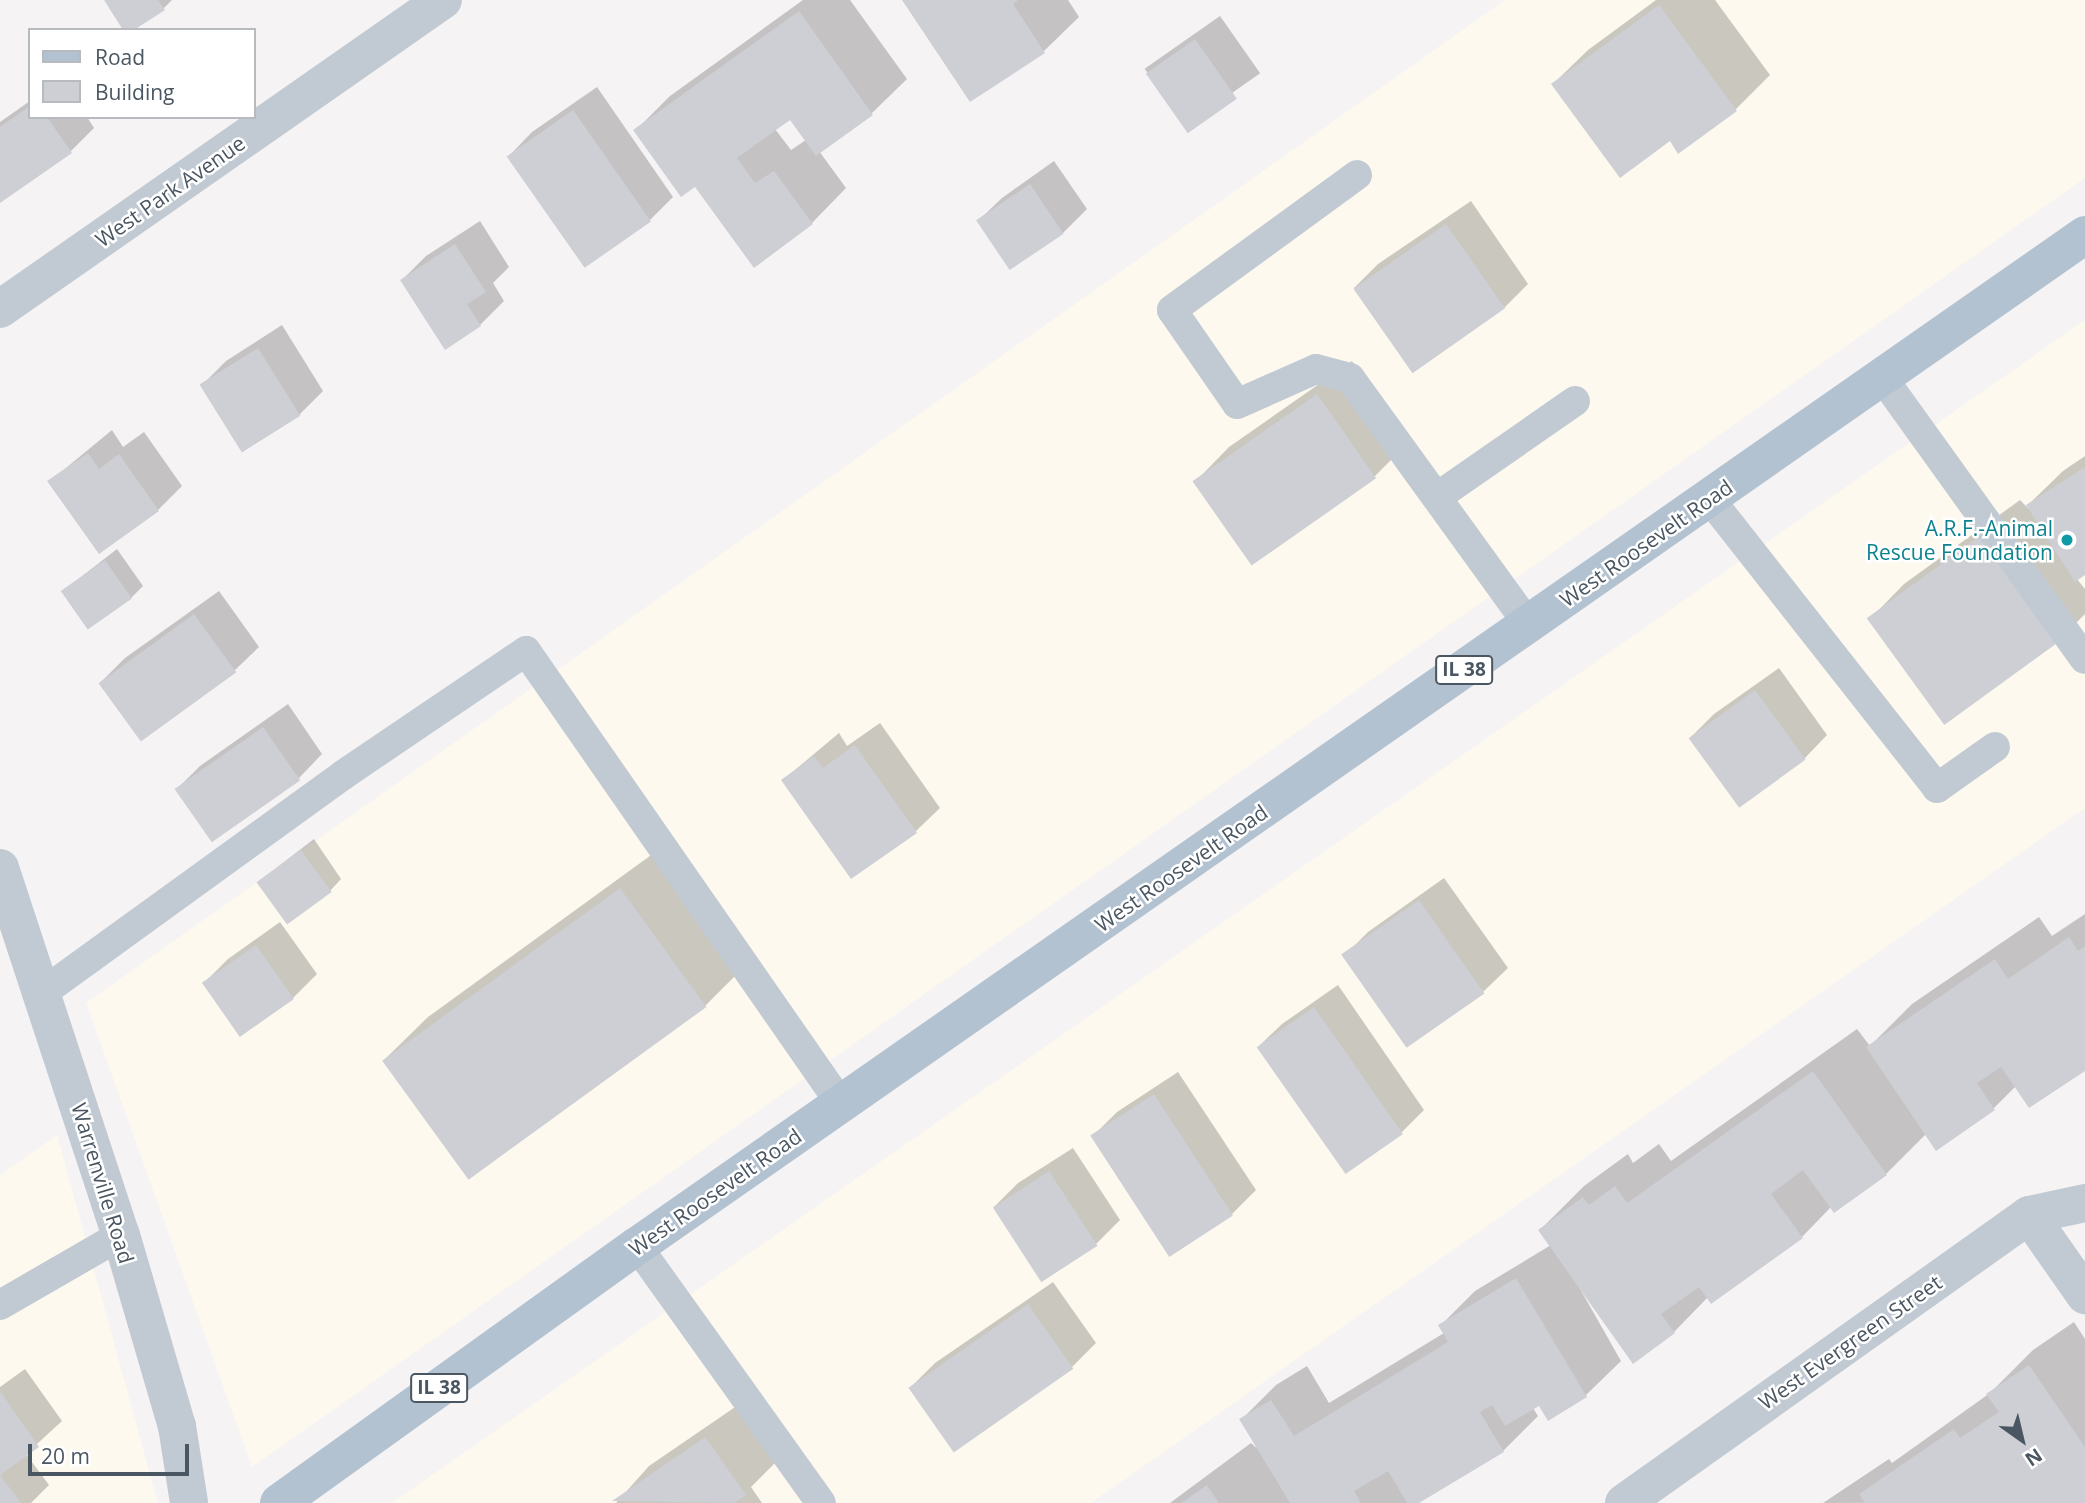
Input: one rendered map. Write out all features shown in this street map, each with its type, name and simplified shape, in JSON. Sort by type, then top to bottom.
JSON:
[{"type":"main road","name":"West Roosevelt Road","points":[[279,1503],[638,1246],[2085,235]]},
{"type":"street","name":"West Park Avenue","points":[[0,309],[443,0]]},
{"type":"street","name":"Warrenville Road","points":[[0,867],[121,1235],[177,1426],[189,1503]]},
{"type":"street","name":"West Evergreen Street","points":[[1624,1503],[2029,1215],[2085,1203]]},
{"type":"street","points":[[2029,1215],[2085,1295]]},
{"type":"lane","points":[[1357,175],[1172,310],[1237,404],[1316,369],[1350,378],[1529,625]]},
{"type":"lane","points":[[1882,377],[2085,659]]},
{"type":"lane","points":[[1437,498],[1575,401]]},
{"type":"lane","points":[[1709,498],[1937,788],[1995,747]]},
{"type":"lane","points":[[42,993],[343,775],[526,651],[841,1104]]},
{"type":"lane","points":[[0,1305],[121,1235]]},
{"type":"lane","points":[[638,1246],[821,1503]]},
{"type":"shaded area","points":[[1505,0],[2085,0],[2085,178],[252,1467],[86,1003]]},
{"type":"shaded area","points":[[2085,320],[2085,808],[1091,1503],[392,1503]]},
{"type":"shaded area","points":[[57,1135],[158,1503],[0,1503],[0,1175]]},
{"type":"building","points":[[104,0],[158,0],[165,10],[137,28],[122,28]]},
{"type":"building","points":[[902,0],[1018,0],[1013,4],[1045,53],[970,102]]},
{"type":"building","points":[[1659,5],[1737,111],[1678,154],[1670,141],[1620,178],[1551,84]]},
{"type":"building","points":[[799,11],[873,115],[816,156],[790,120],[737,158],[755,183],[774,171],[813,224],[754,268],[695,187],[681,197],[633,130]]},
{"type":"building","points":[[1195,39],[1237,99],[1188,133],[1146,73]]},
{"type":"building","points":[[28,107],[28,119],[48,119],[72,153],[0,203],[0,127]]},
{"type":"building","points":[[573,110],[651,221],[585,268],[507,156]]},
{"type":"building","points":[[1030,184],[1064,234],[1010,270],[976,220]]},
{"type":"building","points":[[1446,224],[1505,308],[1413,373],[1353,289]]},
{"type":"building","points":[[455,244],[486,292],[467,304],[481,326],[445,350],[400,280]]},
{"type":"building","points":[[258,348],[300,416],[242,452],[199,385]]},
{"type":"building","points":[[1317,394],[1376,478],[1252,566],[1192,481]]},
{"type":"building","points":[[88,453],[99,469],[119,454],[159,511],[99,554],[47,481]]},
{"type":"building","name":"A.R.F.-Animal Rescue Foundation","points":[[2085,467],[2085,575],[2075,582],[2026,505]]},
{"type":"building","points":[[1984,533],[2062,640],[1944,725],[1867,618]]},
{"type":"building","points":[[105,560],[132,599],[88,629],[61,591]]},
{"type":"building","points":[[194,614],[236,672],[141,742],[99,683]]},
{"type":"building","points":[[1755,690],[1806,760],[1739,808],[1689,738]]},
{"type":"building","points":[[263,727],[300,780],[212,842],[175,789]]},
{"type":"building","points":[[855,745],[917,833],[851,879],[781,780],[814,756],[823,768]]},
{"type":"building","points":[[301,850],[332,892],[287,924],[257,882]]},
{"type":"building","points":[[620,888],[706,1007],[469,1180],[382,1061]]},
{"type":"building","points":[[1419,900],[1484,993],[1407,1048],[1341,954]]},
{"type":"building","points":[[2069,937],[2078,951],[2085,946],[2085,1071],[2029,1108],[2001,1067],[1977,1083],[1995,1110],[1936,1151],[1866,1047],[1995,959],[2008,979]]},
{"type":"building","points":[[256,945],[294,999],[240,1037],[202,983]]},
{"type":"building","points":[[1314,1007],[1403,1134],[1346,1174],[1257,1047]]},
{"type":"building","points":[[1813,1071],[1887,1175],[1834,1213],[1803,1170],[1771,1194],[1803,1238],[1711,1304],[1699,1287],[1661,1314],[1675,1333],[1633,1364],[1538,1230],[1583,1197],[1589,1205],[1615,1186],[1627,1203]]},
{"type":"building","points":[[1154,1094],[1233,1216],[1169,1257],[1090,1135]]},
{"type":"building","points":[[1049,1171],[1097,1246],[1041,1282],[993,1207]]},
{"type":"building","points":[[1516,1278],[1587,1397],[1548,1421],[1539,1406],[1505,1426],[1492,1405],[1480,1412],[1504,1452],[1419,1503],[1407,1503],[1388,1471],[1354,1491],[1361,1503],[1290,1503],[1239,1419],[1271,1400],[1294,1436],[1448,1342],[1438,1325]]},
{"type":"building","points":[[1028,1304],[1073,1369],[954,1452],[908,1388]]},
{"type":"building","points":[[2029,1365],[2085,1447],[2085,1503],[1865,1503],[1859,1494],[1954,1429],[1960,1438],[1999,1412],[1986,1394]]},
{"type":"building","points":[[0,1391],[39,1447],[0,1475]]},
{"type":"building","points":[[705,1437],[746,1495],[734,1503],[612,1501]]},
{"type":"building","points":[[0,1475],[21,1503],[0,1503]]},
{"type":"building","points":[[1207,1485],[1219,1503],[1181,1503]]},
{"type":"place","name":"A.R.F.-Animal Rescue Foundation","points":[[2067,540]]}]
